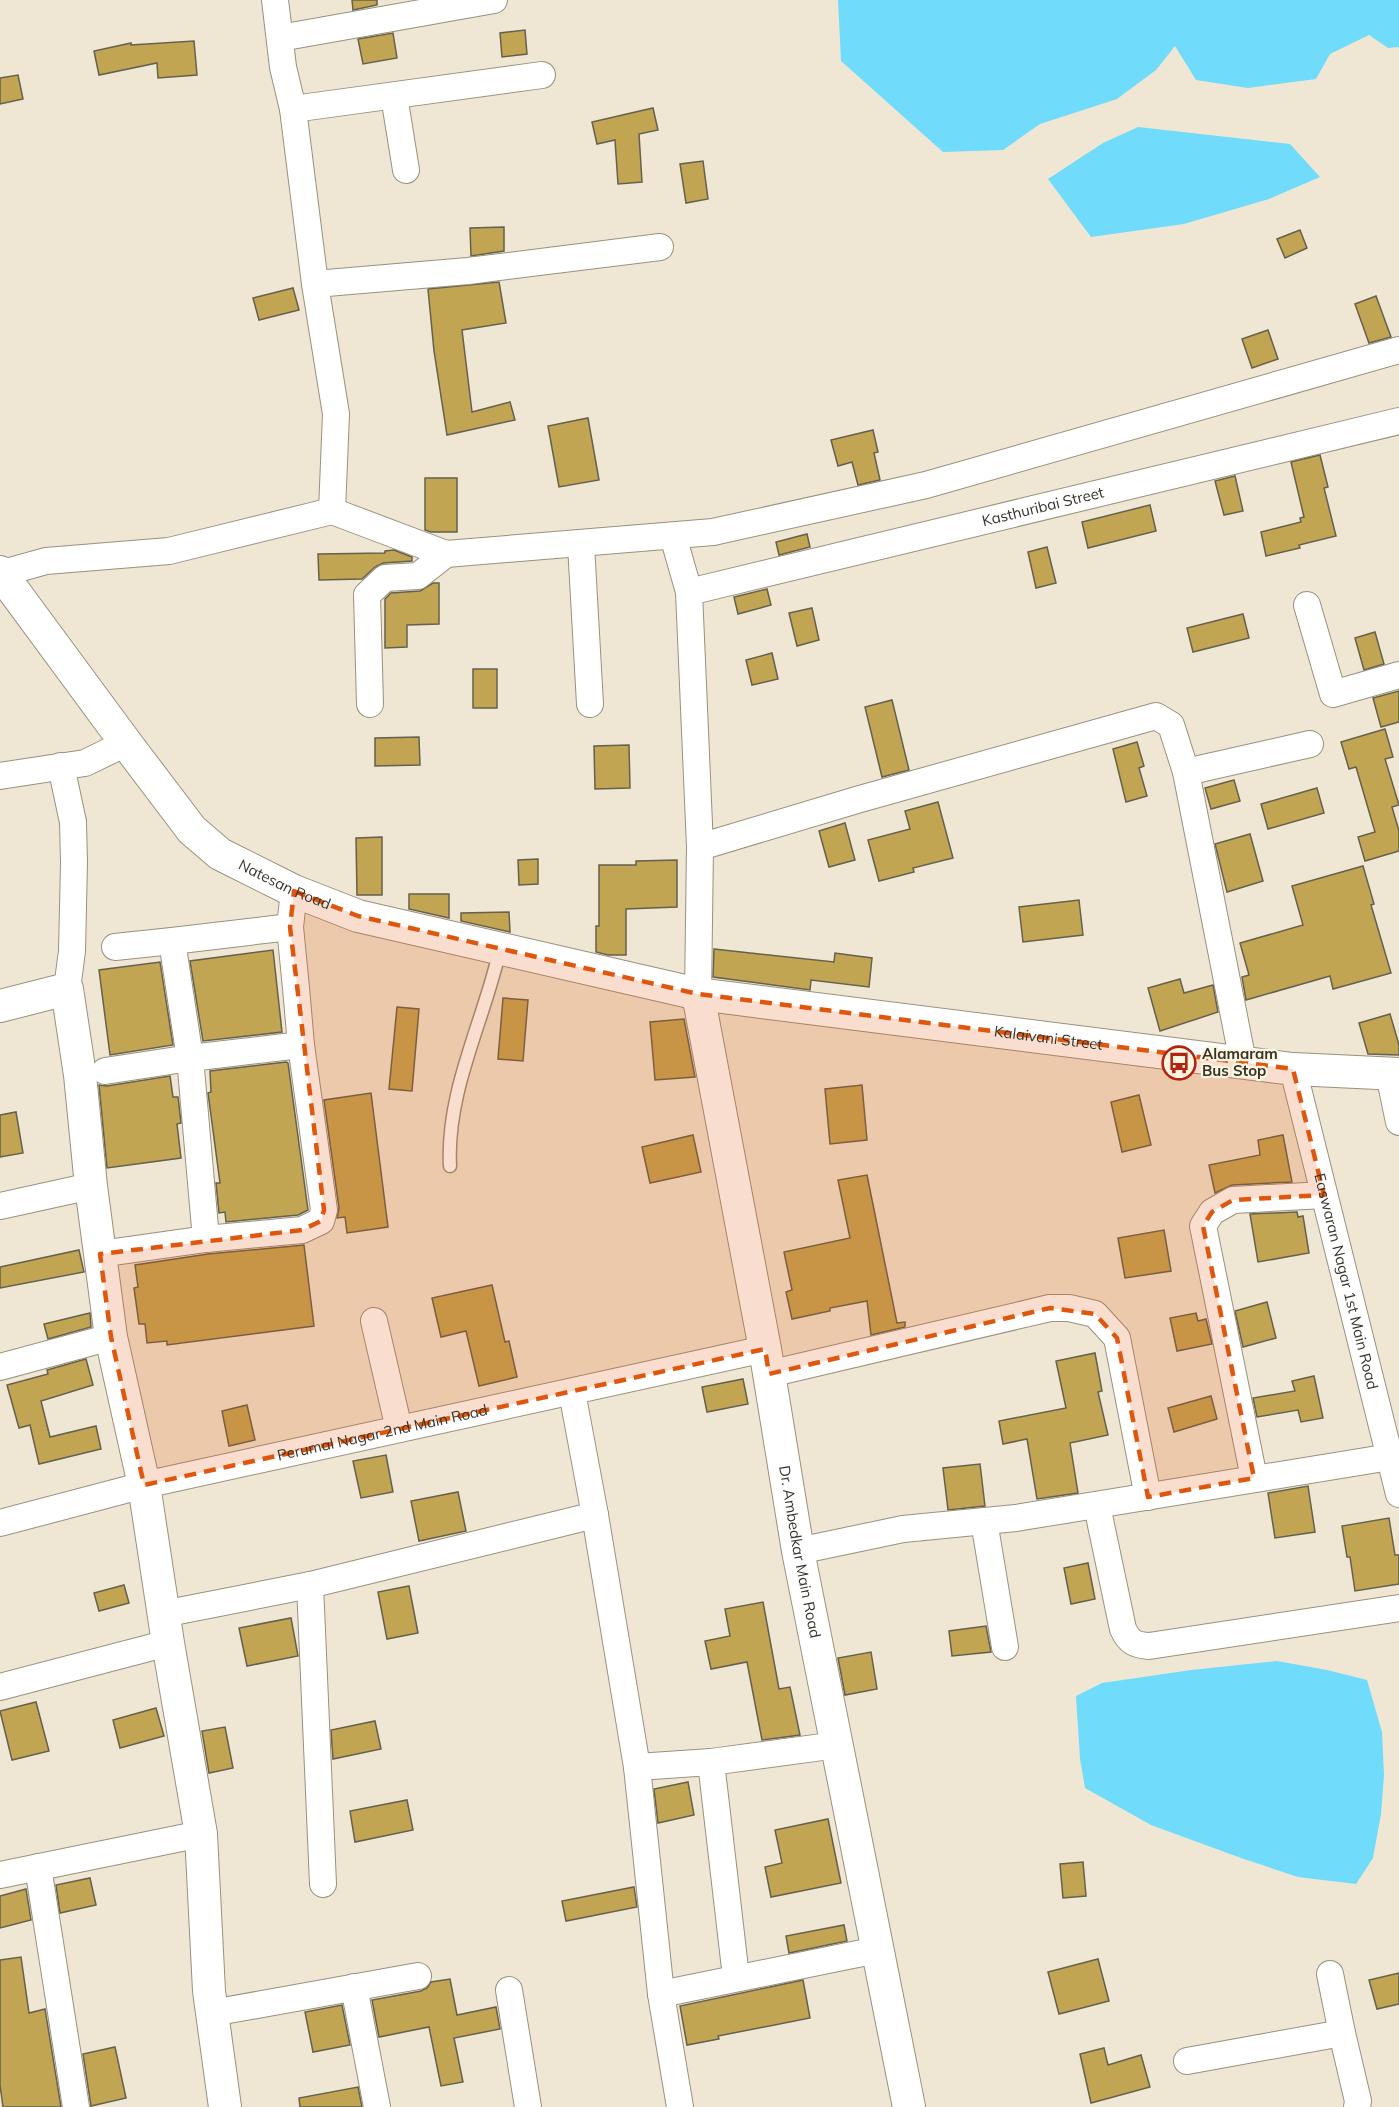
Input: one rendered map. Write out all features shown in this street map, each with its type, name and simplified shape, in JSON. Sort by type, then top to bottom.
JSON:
[{"type":"street","points":[[275,0],[283,67],[293,110],[315,284],[336,414],[332,511]]},
{"type":"street","points":[[280,38],[494,0]]},
{"type":"street","points":[[293,110],[542,75]]},
{"type":"street","points":[[394,96],[406,170]]},
{"type":"street","points":[[315,284],[468,271],[660,247]]},
{"type":"street","points":[[1,572],[46,561],[169,551],[332,511],[446,554],[581,545],[713,532],[926,485],[1399,350]]},
{"type":"street","name":"Kasthuribai Street","points":[[688,592],[1399,421]]},
{"type":"street","points":[[673,536],[688,592],[700,847],[698,994]]},
{"type":"street","points":[[581,545],[590,704]]},
{"type":"street","points":[[370,704],[367,595],[385,578],[418,576],[446,554]]},
{"type":"street","name":"Natesan Road","points":[[1,572],[192,830],[220,854],[294,891],[358,916],[698,994]]},
{"type":"street","points":[[1307,605],[1333,694],[1399,675]]},
{"type":"street","points":[[700,847],[860,799],[1156,716],[1172,725],[1186,772],[1243,1062]]},
{"type":"street","points":[[0,776],[85,763],[126,743]]},
{"type":"street","points":[[1186,772],[1310,744]]},
{"type":"street","points":[[61,766],[73,822],[72,951],[67,989],[80,1075],[91,1186],[111,1337],[144,1485],[201,1834],[209,1991],[225,2107]]},
{"type":"street","points":[[100,1254],[206,1239],[302,1230],[321,1221],[324,1210],[301,1045],[290,927],[294,891]]},
{"type":"street","points":[[115,947],[290,927]]},
{"type":"street","points":[[172,941],[190,1058],[206,1239]]},
{"type":"street","points":[[0,1006],[67,989]]},
{"type":"street","name":"Kalaivani Street","points":[[698,994],[1293,1068],[1394,1074]]},
{"type":"street","name":"Dr. Ambedkar Main Road","points":[[698,994],[767,1362],[798,1551],[909,2107]]},
{"type":"street","points":[[105,1071],[301,1045]]},
{"type":"street","name":"Easwaran Nagar 1st Main Road","points":[[1293,1068],[1399,1494]]},
{"type":"street","points":[[1394,1074],[1399,1122]]},
{"type":"street","points":[[0,1206],[91,1186]]},
{"type":"street","points":[[1254,1478],[1203,1226],[1212,1212],[1233,1200],[1324,1195]]},
{"type":"street","name":"Perumal Nagar 2nd Main Road","points":[[0,1523],[144,1485],[572,1392],[767,1362],[1050,1308],[1085,1310],[1095,1314],[1117,1338],[1148,1497]]},
{"type":"street","points":[[374,1321],[399,1429]]},
{"type":"street","points":[[0,1367],[111,1337]]},
{"type":"street","points":[[572,1392],[596,1515],[637,1767],[661,1994],[680,2107]]},
{"type":"street","points":[[798,1551],[903,1529],[1097,1506],[1390,1457]]},
{"type":"street","points":[[1097,1506],[1123,1629],[1127,1639],[1136,1645],[1149,1646],[1399,1608]]},
{"type":"street","points":[[0,1688],[166,1629],[310,1585],[596,1515]]},
{"type":"street","points":[[984,1521],[1005,1647]]},
{"type":"street","points":[[310,1585],[323,1884]]},
{"type":"street","points":[[637,1767],[711,1762],[837,1745]]},
{"type":"street","points":[[711,1762],[736,1977]]},
{"type":"street","points":[[0,1875],[201,1834]]},
{"type":"street","points":[[38,1868],[76,2107]]},
{"type":"street","points":[[661,1994],[877,1950]]},
{"type":"street","points":[[1330,1974],[1358,2101],[1357,2107]]},
{"type":"street","points":[[212,2013],[418,1976]]},
{"type":"street","points":[[354,1987],[376,2107]]},
{"type":"street","points":[[509,1990],[528,2107]]},
{"type":"street","points":[[1187,2061],[1342,2033]]},
{"type":"lane","points":[[450,1166],[449,1143],[452,1118],[469,1053],[492,984],[500,949]]},
{"type":"highlighted area","points":[[294,891],[358,916],[698,994],[1293,1069],[1324,1195],[1233,1200],[1212,1212],[1203,1226],[1254,1478],[1148,1497],[1117,1338],[1095,1314],[1050,1308],[769,1374],[765,1349],[144,1485],[111,1337],[100,1254],[302,1230],[321,1221],[324,1210],[290,927]]},
{"type":"water","points":[[838,0],[1399,0],[1399,47],[1388,48],[1369,35],[1330,54],[1316,79],[1248,88],[1196,80],[1175,46],[1156,70],[1117,99],[1040,124],[1003,150],[943,152],[841,61]]},
{"type":"water","points":[[1138,127],[1290,144],[1320,177],[1269,199],[1184,224],[1091,237],[1048,179],[1103,143]]},
{"type":"water","points":[[1277,1661],[1367,1680],[1382,1732],[1384,1775],[1381,1814],[1373,1858],[1356,1884],[1298,1877],[1241,1858],[1151,1825],[1085,1788],[1080,1759],[1076,1696],[1102,1683]]},
{"type":"building","points":[[352,0],[377,0],[377,5],[353,10]]},
{"type":"building","points":[[525,30],[527,54],[502,57],[500,33]]},
{"type":"building","points":[[393,33],[397,58],[363,64],[358,39]]},
{"type":"building","points":[[194,41],[197,75],[158,78],[157,63],[99,75],[94,51],[131,43],[131,45]]},
{"type":"building","points":[[18,75],[23,99],[0,104],[0,78]]},
{"type":"building","points":[[653,108],[658,130],[639,134],[642,182],[618,184],[615,140],[597,144],[592,122]]},
{"type":"building","points":[[703,161],[708,199],[686,203],[680,164]]},
{"type":"building","points":[[504,227],[504,251],[471,256],[470,228]]},
{"type":"building","points":[[1300,230],[1307,248],[1285,258],[1277,239]]},
{"type":"building","points":[[499,282],[506,323],[462,330],[472,412],[510,402],[515,420],[447,435],[434,351],[428,289]]},
{"type":"building","points":[[293,288],[299,310],[259,320],[253,298]]},
{"type":"building","points":[[1376,296],[1391,337],[1369,343],[1355,304]]},
{"type":"building","points":[[1268,330],[1278,359],[1252,368],[1242,339]]},
{"type":"building","points":[[588,418],[599,480],[559,487],[548,426]]},
{"type":"building","points":[[873,430],[878,452],[874,453],[880,480],[858,485],[852,462],[838,466],[831,440]]},
{"type":"building","points":[[1320,455],[1328,487],[1324,488],[1336,536],[1266,556],[1261,532],[1301,522],[1300,518],[1304,517],[1291,462]]},
{"type":"building","points":[[1235,476],[1243,511],[1224,515],[1215,481]]},
{"type":"building","points":[[425,478],[457,478],[457,532],[425,530]]},
{"type":"building","points":[[1150,505],[1156,531],[1088,548],[1082,522]]},
{"type":"building","points":[[807,534],[810,547],[779,555],[776,542]]},
{"type":"building","points":[[1047,547],[1056,583],[1036,588],[1028,552]]},
{"type":"building","points":[[394,550],[412,557],[412,561],[383,563],[362,579],[319,580],[318,554],[385,553],[385,551]]},
{"type":"building","points":[[433,583],[439,583],[439,624],[407,625],[407,647],[385,648],[385,599],[391,593],[420,591]]},
{"type":"building","points":[[767,589],[771,605],[738,614],[734,597]]},
{"type":"building","points":[[812,608],[819,640],[797,646],[789,613]]},
{"type":"building","points":[[1243,614],[1249,638],[1193,652],[1187,628]]},
{"type":"building","points":[[1375,632],[1384,664],[1364,670],[1355,638]]},
{"type":"building","points":[[772,653],[778,679],[752,685],[746,660]]},
{"type":"building","points":[[473,669],[497,669],[497,708],[473,708]]},
{"type":"building","points":[[1399,691],[1399,722],[1381,727],[1373,698]]},
{"type":"building","points":[[892,700],[909,770],[882,777],[865,707]]},
{"type":"building","points":[[1385,729],[1393,757],[1385,759],[1399,805],[1392,807],[1399,831],[1399,851],[1365,861],[1358,837],[1375,832],[1356,767],[1349,769],[1341,742]]},
{"type":"building","points":[[419,737],[420,765],[375,766],[375,738]]},
{"type":"building","points":[[1137,742],[1144,766],[1139,768],[1147,796],[1126,802],[1113,749]]},
{"type":"building","points":[[629,745],[630,788],[595,789],[594,746]]},
{"type":"building","points":[[1234,780],[1240,801],[1211,809],[1205,788]]},
{"type":"building","points":[[1317,788],[1324,813],[1268,829],[1261,804]]},
{"type":"building","points":[[938,802],[953,858],[913,868],[914,872],[879,881],[868,840],[910,829],[905,811]]},
{"type":"building","points":[[845,823],[855,860],[829,867],[819,831]]},
{"type":"building","points":[[1250,834],[1263,881],[1227,892],[1215,844]]},
{"type":"building","points":[[382,837],[382,895],[357,895],[356,838]]},
{"type":"building","points":[[538,859],[538,884],[519,885],[518,860]]},
{"type":"building","points":[[677,860],[677,907],[626,909],[626,955],[596,952],[596,926],[599,926],[599,865],[636,865],[636,861]]},
{"type":"building","points":[[1363,866],[1374,904],[1371,905],[1391,973],[1333,989],[1330,976],[1246,1000],[1242,977],[1249,975],[1240,943],[1303,925],[1292,886]]},
{"type":"building","points":[[409,894],[449,894],[449,918],[409,909]]},
{"type":"building","points":[[1079,900],[1083,935],[1023,942],[1019,907]]},
{"type":"building","points":[[509,912],[510,932],[461,921],[461,913]]},
{"type":"building","points":[[714,949],[834,962],[835,953],[872,958],[869,987],[811,980],[810,990],[713,977]]},
{"type":"building","points":[[273,950],[282,1032],[203,1041],[190,961]]},
{"type":"building","points":[[160,962],[173,1045],[110,1055],[99,970]]},
{"type":"building","points":[[1180,979],[1184,993],[1213,985],[1218,1012],[1160,1031],[1148,988]]},
{"type":"building","points":[[503,998],[528,1000],[523,1061],[498,1059]]},
{"type":"building","points":[[397,1007],[419,1009],[412,1091],[389,1089]]},
{"type":"building","points":[[1390,1014],[1399,1045],[1399,1055],[1368,1054],[1359,1023]]},
{"type":"building","points":[[684,1019],[695,1077],[655,1080],[650,1022]]},
{"type":"building","points":[[288,1063],[308,1210],[298,1215],[226,1222],[225,1212],[219,1213],[216,1183],[220,1183],[208,1093],[211,1092],[210,1071]]},
{"type":"building","points":[[170,1076],[173,1097],[178,1097],[181,1123],[177,1124],[181,1158],[107,1168],[99,1085],[107,1086]]},
{"type":"building","points":[[862,1085],[867,1140],[830,1144],[825,1089]]},
{"type":"building","points":[[371,1093],[388,1227],[347,1233],[345,1217],[337,1218],[339,1208],[324,1100]]},
{"type":"building","points":[[1139,1095],[1151,1145],[1122,1152],[1111,1102]]},
{"type":"building","points":[[16,1112],[23,1153],[0,1157],[0,1115]]},
{"type":"building","points":[[693,1135],[701,1172],[650,1183],[642,1147]]},
{"type":"building","points":[[1283,1135],[1292,1182],[1232,1185],[1215,1193],[1209,1165],[1260,1155],[1258,1140]]},
{"type":"building","points":[[867,1175],[897,1323],[905,1322],[905,1327],[871,1335],[867,1301],[830,1308],[830,1311],[792,1319],[786,1292],[792,1290],[784,1252],[850,1238],[838,1180]]},
{"type":"building","points":[[1297,1212],[1298,1217],[1303,1216],[1309,1253],[1258,1262],[1250,1214]]},
{"type":"building","points":[[1164,1230],[1171,1271],[1125,1278],[1118,1238]]},
{"type":"building","points":[[304,1245],[314,1326],[167,1345],[167,1341],[147,1343],[145,1324],[139,1324],[134,1288],[138,1287],[135,1265],[208,1254]]},
{"type":"building","points":[[79,1250],[84,1272],[0,1288],[0,1267]]},
{"type":"building","points":[[492,1285],[505,1342],[509,1341],[517,1377],[479,1386],[466,1331],[441,1337],[432,1298]]},
{"type":"building","points":[[1267,1302],[1276,1338],[1243,1347],[1235,1311]]},
{"type":"building","points":[[90,1313],[91,1327],[48,1339],[44,1324]]},
{"type":"building","points":[[1196,1313],[1198,1321],[1206,1319],[1212,1344],[1177,1351],[1170,1318]]},
{"type":"building","points":[[1095,1353],[1102,1391],[1098,1392],[1108,1435],[1070,1443],[1078,1493],[1037,1499],[1027,1439],[1003,1444],[999,1421],[1066,1408],[1056,1361]]},
{"type":"building","points":[[86,1359],[93,1385],[41,1401],[50,1437],[96,1426],[101,1449],[39,1464],[30,1425],[19,1428],[7,1385],[48,1374],[47,1370]]},
{"type":"building","points":[[1314,1376],[1323,1418],[1301,1422],[1298,1410],[1257,1417],[1253,1398],[1295,1391],[1292,1381]]},
{"type":"building","points":[[743,1379],[748,1404],[707,1412],[702,1387]]},
{"type":"building","points":[[1211,1396],[1217,1419],[1174,1432],[1168,1408]]},
{"type":"building","points":[[247,1405],[255,1440],[229,1446],[222,1411]]},
{"type":"building","points":[[386,1455],[393,1492],[361,1498],[353,1461]]},
{"type":"building","points":[[980,1464],[985,1506],[948,1510],[943,1468]]},
{"type":"building","points":[[1308,1486],[1315,1532],[1275,1538],[1268,1493]]},
{"type":"building","points":[[458,1492],[466,1531],[419,1541],[411,1501]]},
{"type":"building","points":[[1389,1518],[1395,1555],[1399,1555],[1399,1584],[1355,1591],[1342,1526]]},
{"type":"building","points":[[1088,1563],[1095,1599],[1071,1604],[1064,1568]]},
{"type":"building","points":[[124,1585],[129,1603],[99,1611],[94,1593]]},
{"type":"building","points":[[409,1586],[418,1633],[387,1639],[378,1592]]},
{"type":"building","points":[[763,1602],[779,1689],[790,1687],[800,1735],[762,1740],[747,1662],[711,1669],[705,1641],[730,1636],[725,1609]]},
{"type":"building","points":[[291,1618],[298,1656],[247,1666],[239,1628]]},
{"type":"building","points":[[986,1626],[991,1652],[952,1656],[949,1631]]},
{"type":"building","points":[[871,1652],[877,1689],[845,1695],[838,1658]]},
{"type":"building","points":[[36,1702],[49,1751],[12,1760],[0,1711]]},
{"type":"building","points":[[156,1708],[164,1736],[120,1748],[113,1720]]},
{"type":"building","points":[[375,1721],[381,1749],[333,1759],[331,1730]]},
{"type":"building","points":[[225,1727],[233,1768],[209,1773],[202,1731]]},
{"type":"building","points":[[688,1782],[694,1815],[658,1823],[654,1789]]},
{"type":"building","points":[[407,1800],[413,1830],[355,1842],[350,1811]]},
{"type":"building","points":[[828,1819],[841,1883],[771,1897],[765,1867],[782,1863],[775,1830]]},
{"type":"building","points":[[1083,1862],[1086,1896],[1063,1898],[1060,1864]]},
{"type":"building","points":[[90,1878],[96,1905],[60,1913],[56,1885]]},
{"type":"building","points":[[634,1887],[637,1907],[566,1921],[562,1901]]},
{"type":"building","points":[[26,1889],[31,1920],[0,1928],[0,1896]]},
{"type":"building","points":[[844,1925],[847,1941],[789,1953],[786,1936]]},
{"type":"building","points":[[21,1957],[29,2013],[45,2009],[61,2107],[3,2107],[0,2085],[0,1960]]},
{"type":"building","points":[[1098,1959],[1109,2001],[1059,2014],[1048,1972]]},
{"type":"building","points":[[1399,1973],[1399,2004],[1377,2009],[1369,1980]]},
{"type":"building","points":[[450,1979],[457,2015],[496,2007],[500,2029],[454,2038],[463,2082],[441,2086],[429,2027],[379,2037],[372,2000],[421,1991],[431,1982]]},
{"type":"building","points":[[803,1980],[810,2018],[718,2036],[719,2039],[687,2045],[680,2006]]},
{"type":"building","points":[[342,2005],[350,2045],[313,2052],[305,2012]]},
{"type":"building","points":[[115,2047],[126,2098],[91,2106],[83,2054]]},
{"type":"building","points":[[1104,2048],[1108,2065],[1141,2055],[1150,2087],[1091,2103],[1080,2054]]},
{"type":"building","points":[[358,2087],[362,2107],[300,2107],[299,2098]]},
{"type":"place","name":"Alamaram Bus Stop","points":[[1179,1063]]}]
